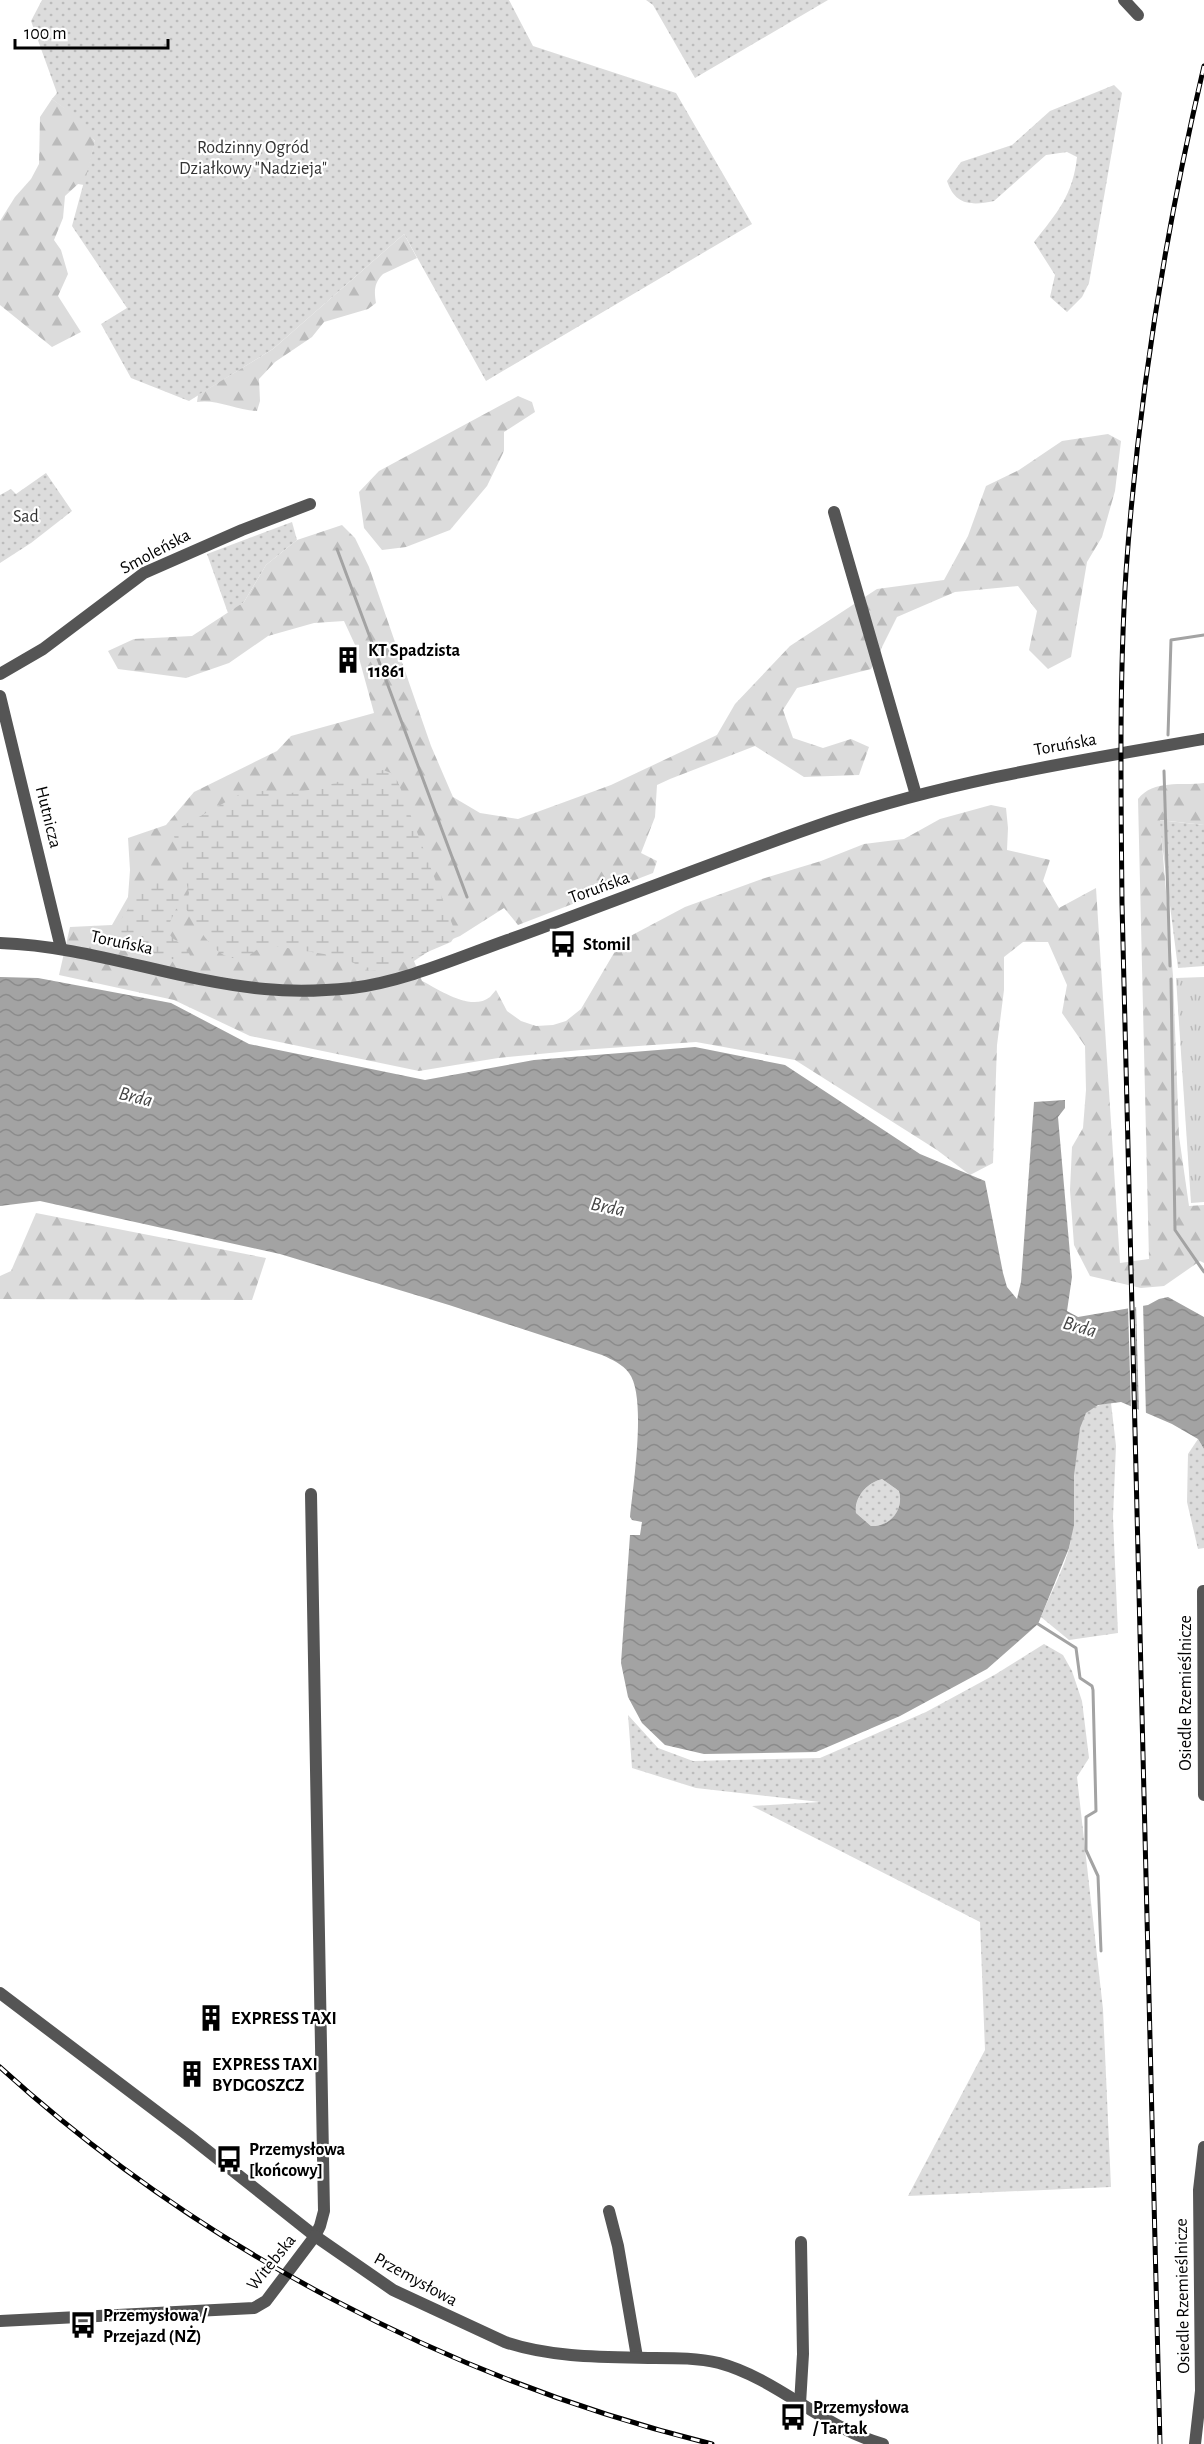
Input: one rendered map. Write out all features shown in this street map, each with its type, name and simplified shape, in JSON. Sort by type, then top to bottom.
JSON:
[{"type":"street","points":[[1124,0],[1138,15]]},
{"type":"street","name":"Smoleńska","points":[[0,674],[43,649],[144,573],[176,557],[310,504]]},
{"type":"street","points":[[834,512],[916,795]]},
{"type":"street","name":"Hutnicza","points":[[0,696],[61,948]]},
{"type":"street","name":"Toruńska","points":[[0,943],[61,948],[262,989],[311,991],[357,987],[432,968],[831,821],[916,795],[1032,768],[1204,740]]},
{"type":"street","name":"Witebska","points":[[0,2321],[254,2308],[266,2301],[321,2226],[324,2211],[311,1494]]},
{"type":"street","name":"Osiedle Rzemieślnicze","points":[[1203,1591],[1204,1795]]},
{"type":"street","name":"Przemysłowa","points":[[0,1993],[189,2136],[315,2236],[393,2290],[522,2348],[558,2353],[698,2359],[732,2367],[834,2424],[868,2440],[883,2444]]},
{"type":"street","name":"Osiedle Rzemieślnicze","points":[[1196,2444],[1201,2391],[1199,2190],[1204,2147]]},
{"type":"street","points":[[609,2211],[618,2246],[637,2356]]},
{"type":"street","points":[[800,2404],[803,2354],[801,2242]]},
{"type":"green space","name":"Rodzinny Ogród Działkowy \"Nadzieja\"","points":[[42,0],[509,0],[533,46],[676,93],[752,224],[486,381],[404,234],[273,349],[189,401],[131,378],[101,324],[127,308],[72,226],[95,141],[65,109],[52,99],[57,93],[31,21]]},
{"type":"green space","points":[[646,0],[828,0],[695,78],[653,5]]},
{"type":"green space","points":[[1114,85],[1122,93],[1089,283],[1082,297],[1067,312],[1050,297],[1055,275],[1034,242],[1063,203],[1072,182],[1077,157],[1067,152],[1046,155],[994,201],[986,203],[971,203],[959,199],[950,189],[947,181],[961,162],[1012,145],[1050,111]]},
{"type":"green space","points":[[52,99],[81,120],[95,142],[84,185],[78,184],[65,196],[63,218],[54,240],[61,250],[68,274],[58,296],[81,332],[52,347],[0,305],[0,221],[15,197],[31,179],[39,164],[40,117]]},
{"type":"green space","points":[[404,234],[417,258],[383,274],[375,287],[376,303],[368,309],[324,322],[312,337],[275,362],[259,379],[260,401],[257,411],[212,402],[197,402],[198,395],[273,349]]},
{"type":"green space","points":[[518,396],[532,402],[535,412],[504,432],[504,451],[487,486],[450,530],[406,547],[382,550],[364,528],[359,492],[379,471]]},
{"type":"green space","points":[[1108,434],[1121,441],[1115,491],[1102,537],[1087,562],[1071,657],[1048,669],[1029,650],[1037,611],[1018,586],[955,592],[897,617],[871,669],[797,688],[783,710],[793,738],[823,748],[851,739],[869,747],[859,775],[804,777],[755,746],[670,779],[657,785],[655,817],[641,853],[657,861],[653,873],[518,925],[504,908],[414,961],[422,981],[446,994],[474,1002],[490,997],[496,990],[507,1011],[521,1021],[536,1026],[553,1025],[566,1021],[581,1009],[621,941],[685,907],[864,844],[904,839],[940,819],[991,805],[1006,808],[1007,850],[1050,860],[1043,881],[1059,908],[1096,888],[1120,1263],[1149,1259],[1138,799],[1152,788],[1160,786],[1204,783],[1204,825],[1160,820],[1173,976],[1179,1136],[1189,1206],[1204,1205],[1204,1263],[1200,1261],[1164,1286],[1141,1288],[1090,1276],[1074,1245],[1070,1190],[1072,1147],[1083,1128],[1086,1090],[1085,1046],[1062,1013],[1067,985],[1048,942],[1023,942],[1004,957],[1004,990],[997,1045],[993,1163],[970,1175],[937,1150],[795,1060],[696,1042],[498,1058],[419,1071],[250,1036],[174,1000],[59,975],[70,927],[112,925],[128,897],[130,870],[128,838],[166,825],[194,792],[277,751],[291,736],[374,713],[356,647],[344,621],[314,623],[268,636],[229,663],[186,678],[118,669],[108,651],[134,639],[192,636],[244,602],[266,565],[297,540],[342,525],[355,538],[369,567],[431,746],[453,797],[480,813],[518,819],[611,785],[717,735],[735,704],[790,646],[877,589],[944,580],[968,536],[986,486],[1019,470],[1062,441]]},
{"type":"green space","name":"Sad","points":[[46,473],[72,511],[31,543],[0,563],[0,495],[11,489],[16,494]]},
{"type":"green space","points":[[292,522],[297,540],[266,565],[244,602],[228,613],[207,554]]},
{"type":"green space","points":[[383,770],[391,773],[398,782],[454,929],[455,936],[451,942],[385,970],[369,971],[342,957],[263,944],[250,955],[238,958],[228,957],[209,942],[186,909],[181,907],[176,909],[167,929],[169,934],[188,951],[190,956],[184,961],[100,947],[94,942],[93,938],[117,924],[141,892],[156,882],[166,881],[176,897],[184,900],[188,898],[189,893],[174,836],[177,829],[242,793],[263,791],[285,794],[309,790]]},
{"type":"green space","points":[[1159,820],[1204,825],[1204,966],[1178,968]]},
{"type":"green space","points":[[1204,977],[1204,1202],[1191,1203],[1176,978]]},
{"type":"green space","points":[[36,1213],[266,1258],[252,1300],[0,1299],[0,1276],[11,1271]]},
{"type":"green space","points":[[1111,1403],[1116,1446],[1113,1517],[1118,1633],[1069,1640],[1041,1617],[1070,1545],[1075,1456],[1081,1423],[1091,1409]]},
{"type":"green space","points":[[1198,1439],[1204,1449],[1204,1548],[1198,1549],[1187,1502],[1188,1454]]},
{"type":"green space","points":[[882,1479],[899,1491],[900,1504],[890,1520],[878,1526],[871,1526],[856,1513],[857,1502],[867,1487]]},
{"type":"green space","points":[[1044,1644],[1063,1655],[1072,1671],[1082,1701],[1089,1758],[1077,1777],[1103,2009],[1111,2187],[908,2196],[985,2050],[980,1922],[752,1806],[820,1802],[696,1788],[632,1768],[628,1715],[658,1748],[693,1761],[820,1758],[926,1712],[996,1674]]},
{"type":"water","name":"Brda","points":[[0,977],[38,978],[171,1003],[249,1044],[425,1080],[534,1060],[695,1047],[785,1065],[920,1154],[985,1181],[1003,1273],[1007,1287],[1017,1299],[1021,1282],[1034,1102],[1065,1100],[1065,1108],[1058,1117],[1072,1277],[1067,1311],[1078,1317],[1148,1305],[1168,1297],[1204,1317],[1204,1449],[1198,1439],[1172,1424],[1121,1402],[1098,1405],[1086,1413],[1080,1428],[1074,1476],[1074,1525],[1069,1548],[1038,1624],[987,1669],[900,1716],[816,1752],[704,1754],[665,1745],[642,1723],[628,1697],[621,1663],[630,1535],[640,1535],[642,1522],[632,1520],[630,1517],[636,1464],[637,1401],[629,1373],[620,1365],[602,1355],[449,1305],[280,1254],[40,1201],[0,1206]],"holes":[[[882,1479],[899,1491],[898,1510],[885,1523],[871,1526],[856,1513],[859,1496],[876,1481]]]},
{"type":"pier","points":[[1143,1303],[1146,1416],[1139,1413],[1136,1304]]},
{"type":"pier","points":[[1135,1304],[1137,1412],[1131,1409],[1128,1306]]},
{"type":"waterway","points":[[337,549],[467,897]]},
{"type":"waterway","points":[[1168,735],[1171,640],[1204,635]]},
{"type":"waterway","points":[[1164,771],[1170,966]]},
{"type":"waterway","points":[[1171,979],[1175,1230],[1204,1272]]},
{"type":"waterway","points":[[1038,1624],[1076,1648],[1080,1678],[1092,1686],[1093,1690],[1096,1811],[1086,1817],[1086,1850],[1098,1876],[1101,1951]]},
{"type":"railway","points":[[1160,2444],[1122,903],[1121,696],[1131,508],[1146,381],[1165,254],[1204,66]]},
{"type":"railway","points":[[0,2067],[77,2133],[158,2193],[244,2249],[333,2299],[424,2344],[519,2384],[615,2417],[712,2444]]},
{"type":"place","name":"KT Spadzista 11861","points":[[348,660]]},
{"type":"place","name":"Stomil","points":[[563,944]]},
{"type":"place","name":"EXPRESS TAXI","points":[[211,2018]]},
{"type":"place","name":"EXPRESS TAXI BYDGOSZCZ","points":[[192,2074]]},
{"type":"place","name":"Przemysłowa [końcowy]","points":[[229,2159]]},
{"type":"place","name":"Przemysłowa / Przejazd (NŻ)","points":[[83,2325]]},
{"type":"place","name":"Przemysłowa / Tartak","points":[[793,2417]]}]
